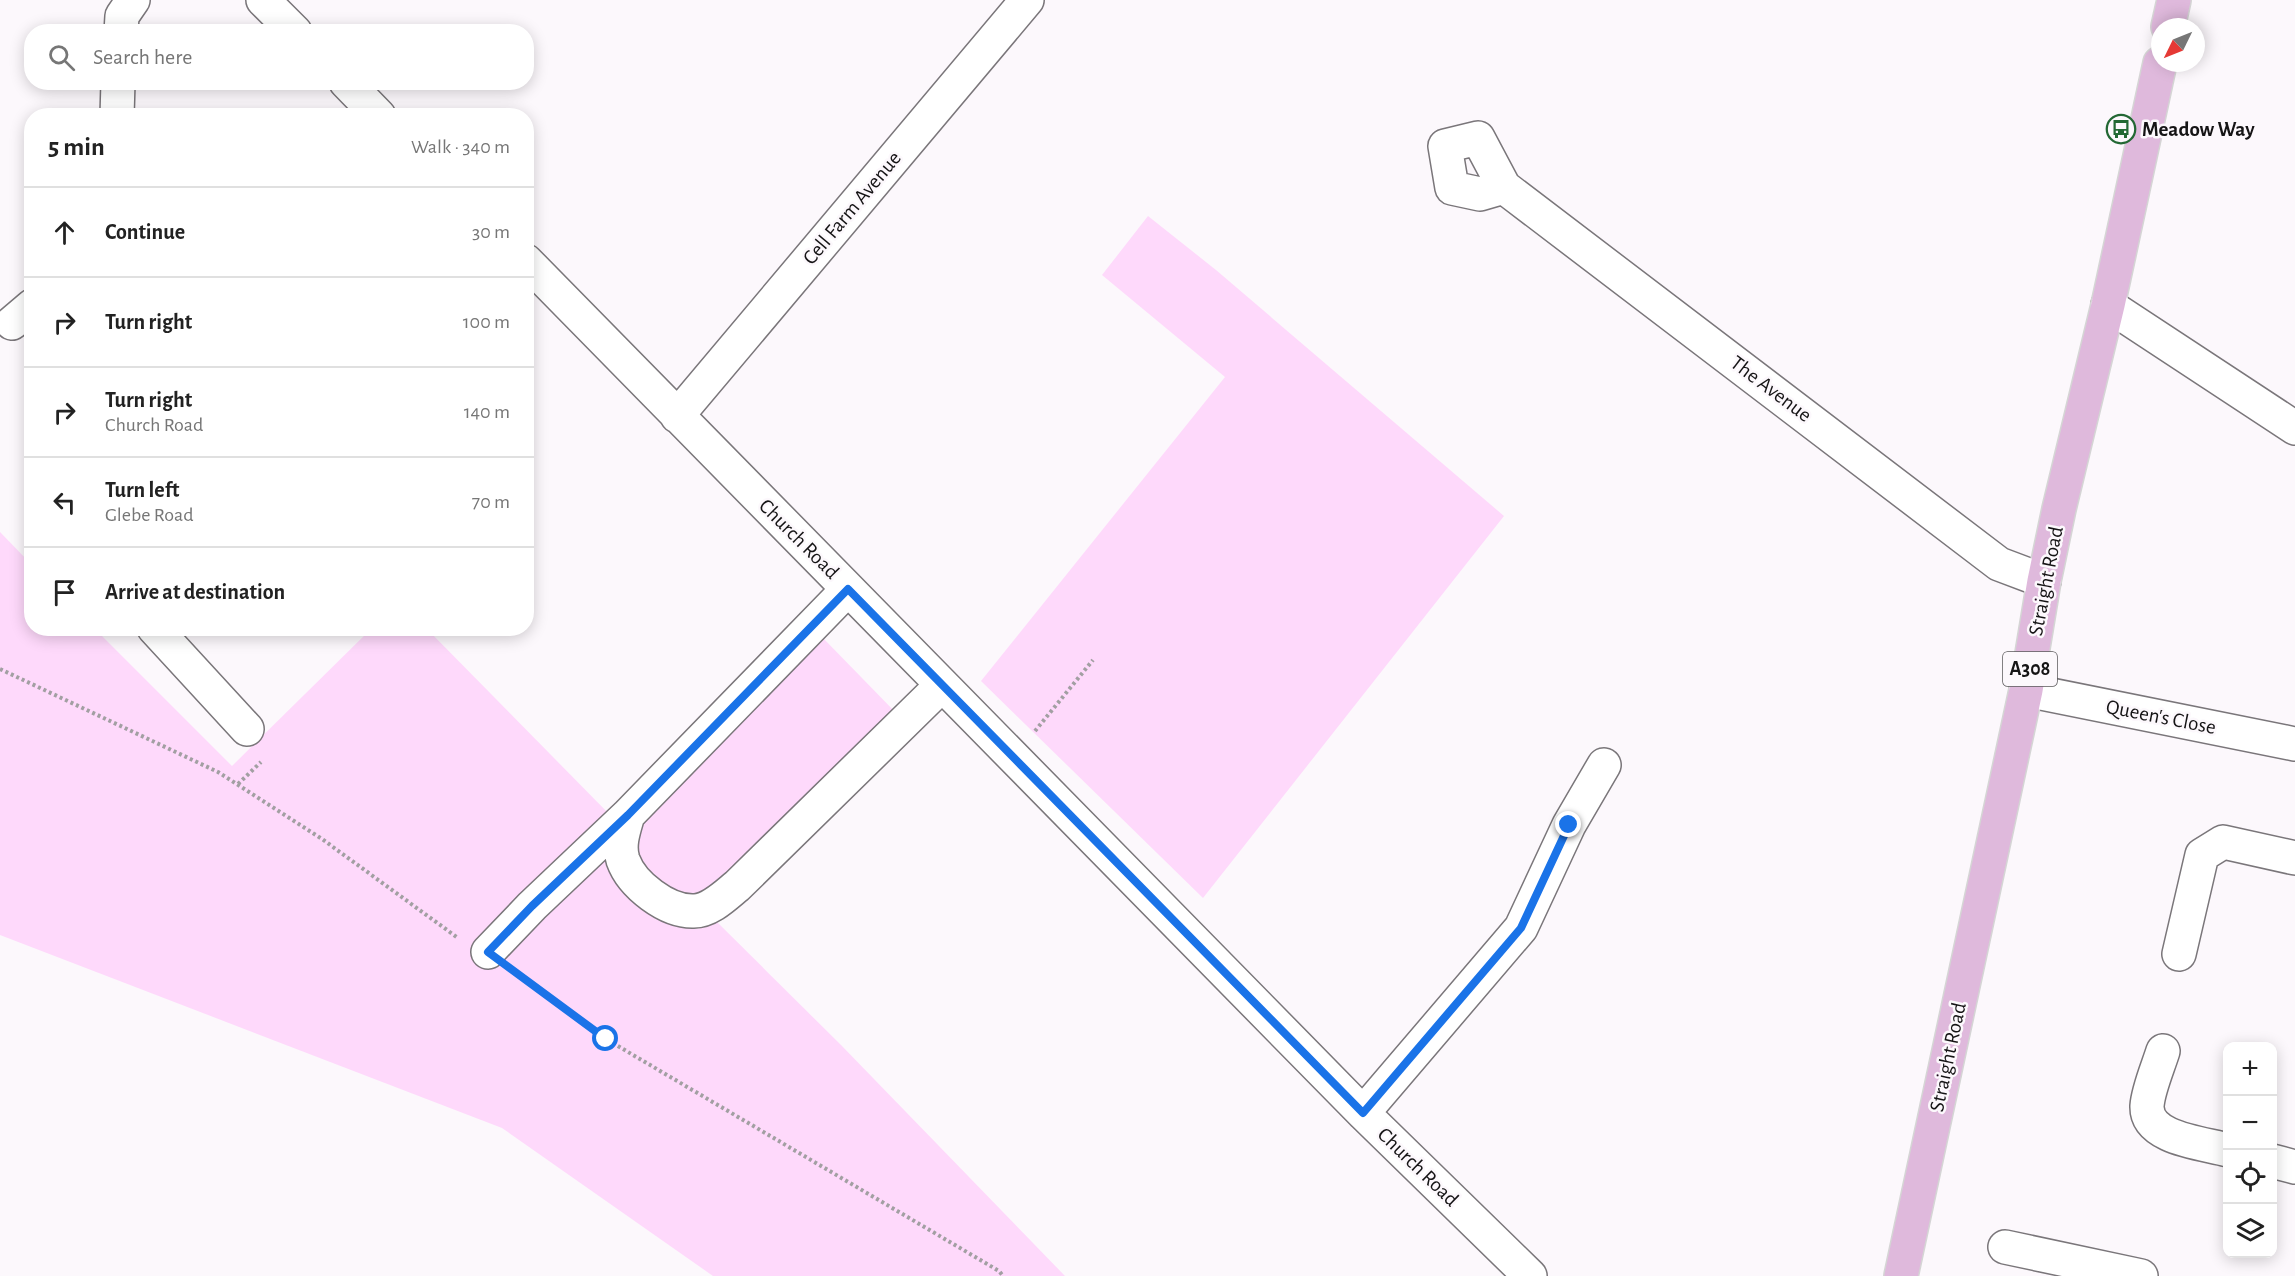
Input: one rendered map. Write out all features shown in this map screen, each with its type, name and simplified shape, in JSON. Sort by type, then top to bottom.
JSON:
[{"type":"main road","points":[[2170,18],[2174,0]]},
{"type":"main road","name":"Straight Road","points":[[1901,1276],[2026,690],[2044,581],[2059,509],[2108,305],[2158,72]]},
{"type":"street","points":[[122,24],[122,16],[133,0]]},
{"type":"street","points":[[263,0],[287,24]]},
{"type":"street","name":"Cell Farm Avenue","points":[[677,416],[1027,0]]},
{"type":"street","points":[[117,108],[118,90]]},
{"type":"street","points":[[354,90],[371,108]]},
{"type":"street","name":"The Avenue","points":[[1504,187],[1999,564],[2044,581]]},
{"type":"street","name":"Church Road","points":[[534,278],[677,416],[1363,1113],[1530,1276]]},
{"type":"street","points":[[2108,305],[2295,428]]},
{"type":"street","points":[[488,952],[532,906],[628,815],[848,589]]},
{"type":"street","points":[[161,636],[247,729]]},
{"type":"street","points":[[628,815],[621,838],[622,859],[631,874],[651,895],[673,909],[696,912],[719,901],[737,886],[942,685]]},
{"type":"street","name":"Queen's Close","points":[[2026,690],[2295,744]]},
{"type":"street","points":[[1363,1113],[1521,928],[1569,825],[1604,765]]},
{"type":"street","points":[[2179,954],[2202,855],[2223,842],[2295,858]]},
{"type":"street","points":[[2163,1051],[2147,1107],[2151,1122],[2162,1133],[2223,1149]]},
{"type":"street","points":[[2277,1162],[2295,1167]]},
{"type":"street","points":[[2005,1247],[2141,1276]]},
{"type":"path","points":[[1014,757],[1093,660]]},
{"type":"path","points":[[0,669],[218,772],[322,839],[463,942],[488,952],[606,1039],[999,1271],[1003,1276]]},
{"type":"shaded area","points":[[1148,216],[1216,270],[1504,516],[1203,898],[981,681],[1225,377],[1102,275]]},
{"type":"shaded area","points":[[0,532],[24,557],[24,636],[102,636],[232,766],[364,636],[434,636],[615,820],[647,900],[698,929],[717,922],[841,1045],[1065,1276],[713,1276],[502,1128],[0,935]]},
{"type":"shaded area","points":[[823,638],[900,717],[723,894],[674,900],[630,853],[639,818]]},
{"type":"place","name":"Meadow Way","points":[[2121,129]]},
{"type":"route","points":[[606,1039],[488,952],[532,906],[628,815],[848,589],[1363,1113],[1521,928],[1569,825]]}]
